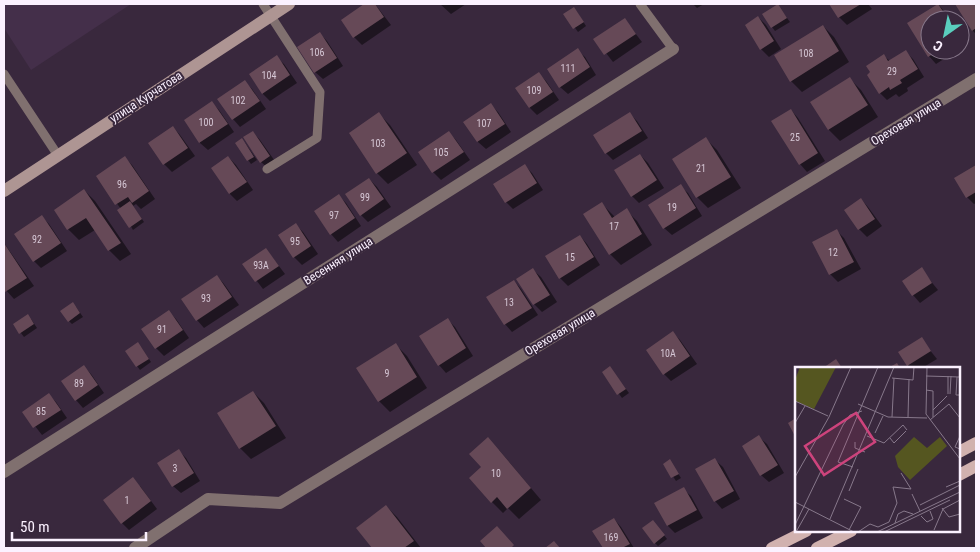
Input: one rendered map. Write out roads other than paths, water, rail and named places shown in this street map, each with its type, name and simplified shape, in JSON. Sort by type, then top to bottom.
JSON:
[{"type":"main road","points":[[960,451],[976,443]]},
{"type":"main road","points":[[960,474],[976,466]]},
{"type":"main road","points":[[772,548],[804,532]]},
{"type":"main road","points":[[818,548],[849,532]]},
{"type":"street","name":"улица Курчатова","points":[[4,191],[57,154],[289,4]]},
{"type":"street","name":"Весенняя улица","points":[[4,472],[673,49]]},
{"type":"street","name":"Ореховая улица","points":[[135,548],[208,499],[280,503],[976,79]]},
{"type":"lane","points":[[264,4],[320,92],[317,138],[267,170]]},
{"type":"lane","points":[[640,4],[673,49]]},
{"type":"lane","points":[[4,74],[57,154]]}]
